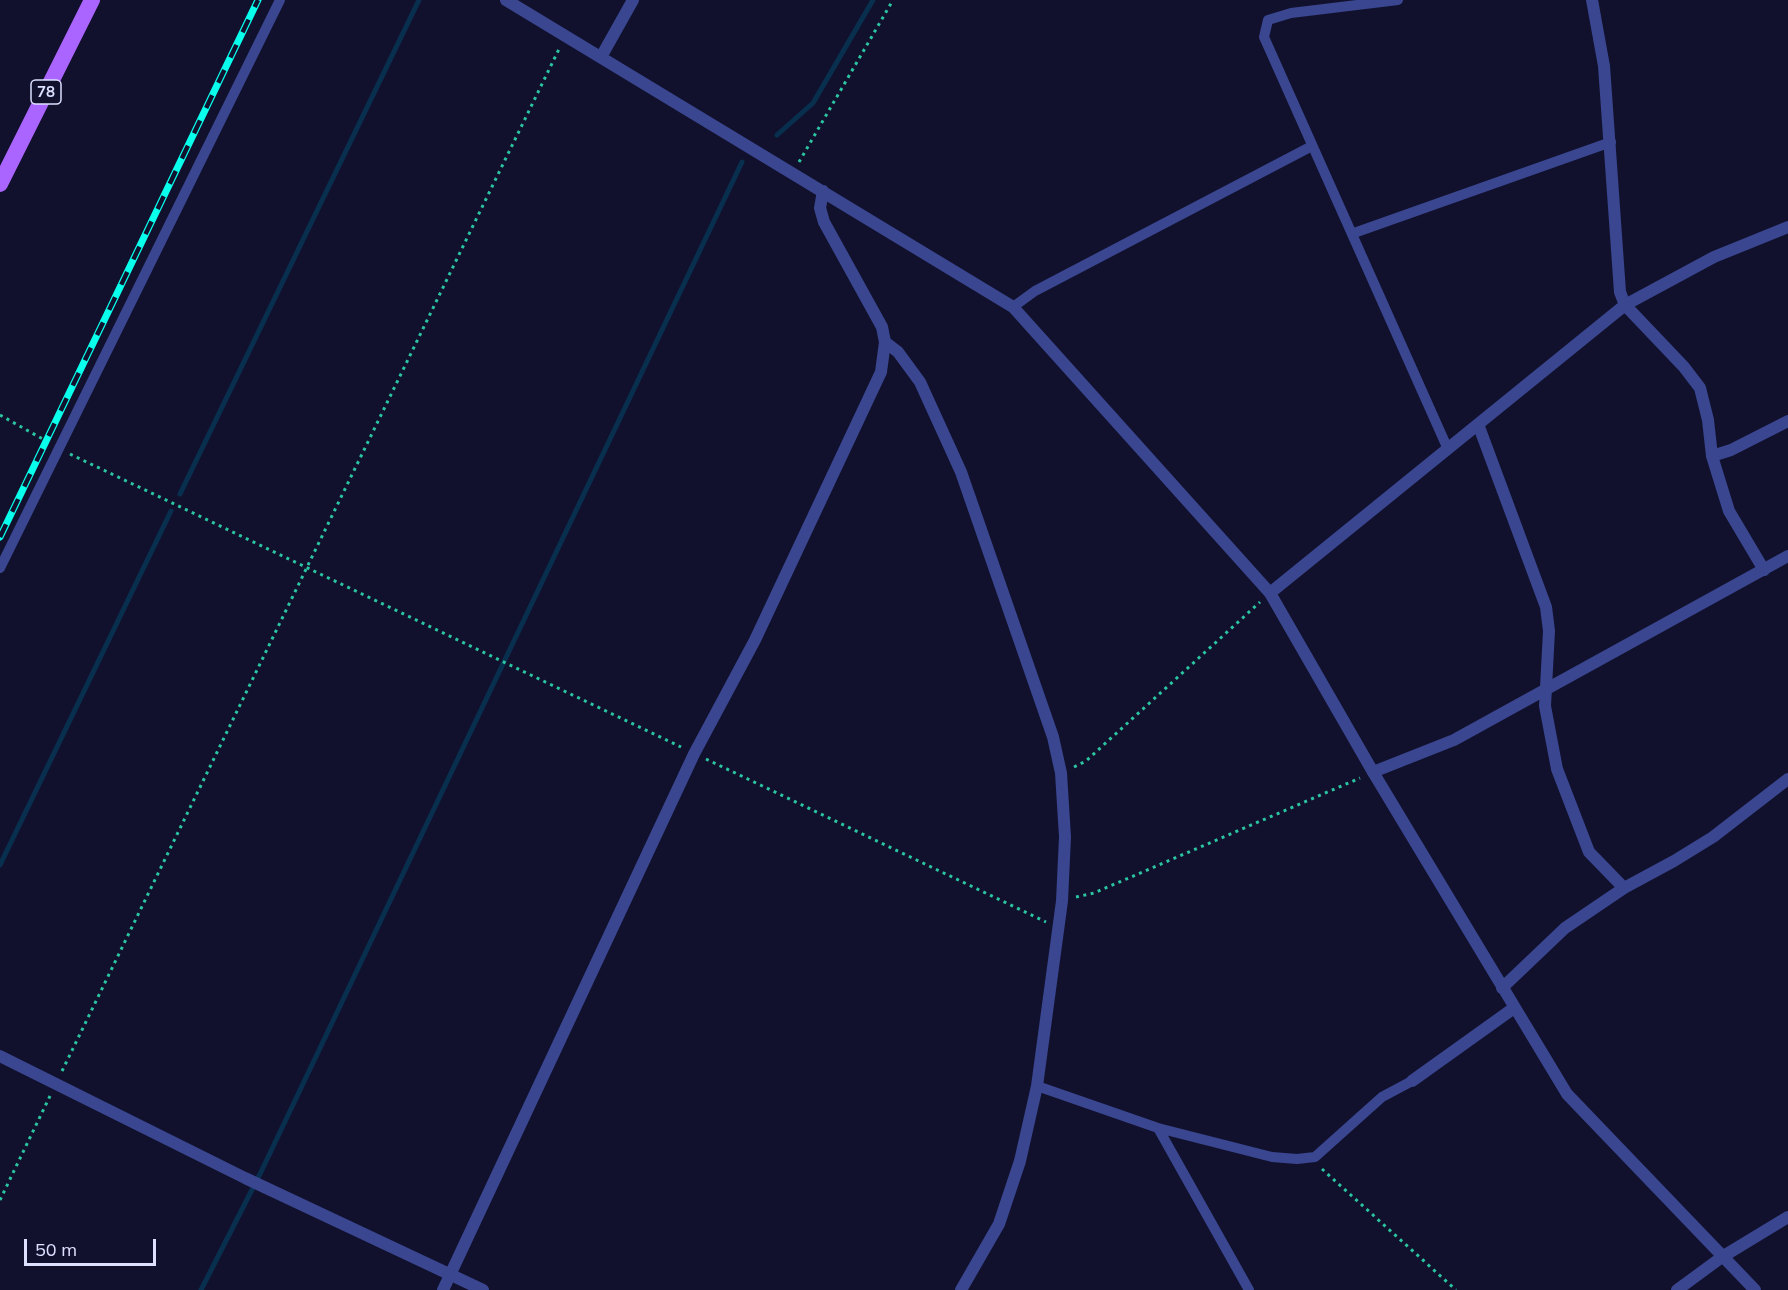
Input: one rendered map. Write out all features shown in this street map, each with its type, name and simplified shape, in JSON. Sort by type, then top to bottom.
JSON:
[{"type":"main road","name":"78","points":[[0,184],[92,0]]},
{"type":"street","points":[[506,0],[1013,307],[1270,593],[1373,772],[1567,1094],[1755,1290]]},
{"type":"street","points":[[601,57],[633,0]]},
{"type":"street","points":[[1592,0],[1604,66],[1620,292],[1625,305],[1684,367],[1700,388],[1708,420],[1712,456],[1729,511],[1764,570]]},
{"type":"street","points":[[443,1290],[694,754],[755,640],[881,372],[885,342],[882,327],[824,222],[820,208],[823,191]]},
{"type":"street","points":[[1270,593],[1447,447],[1625,305],[1714,256],[1788,227]]},
{"type":"street","points":[[885,342],[902,357],[920,382],[961,472],[1053,737],[1061,773],[1065,837],[1062,901],[1037,1086],[1020,1161],[999,1224],[962,1290]]},
{"type":"street","points":[[1712,456],[1731,450],[1788,421]]},
{"type":"street","points":[[1478,424],[1546,607],[1549,631],[1545,706],[1557,769],[1589,852],[1624,888]]},
{"type":"street","points":[[1373,772],[1454,740],[1788,556]]},
{"type":"street","points":[[1502,988],[1565,928],[1624,888],[1713,837],[1788,779]]},
{"type":"street","points":[[1412,1081],[1514,1008]]},
{"type":"street","points":[[0,1056],[245,1178],[483,1290]]},
{"type":"street","points":[[1677,1290],[1722,1257],[1788,1217]]},
{"type":"lane","points":[[0,568],[61,449],[280,0]]},
{"type":"lane","points":[[1398,0],[1291,13],[1268,20],[1264,36],[1312,146],[1354,233],[1433,421],[1447,447]]},
{"type":"lane","points":[[1354,233],[1611,142]]},
{"type":"lane","points":[[1013,307],[1035,291],[1312,146]]},
{"type":"lane","points":[[1037,1086],[1158,1128],[1272,1157],[1315,1157],[1382,1097],[1412,1081]]},
{"type":"lane","points":[[1158,1128],[1249,1290]]},
{"type":"path","points":[[793,172],[893,0]]},
{"type":"path","points":[[0,1200],[566,36]]},
{"type":"path","points":[[0,415],[61,449],[1038,920],[1059,926]]},
{"type":"path","points":[[1061,773],[1086,761],[1270,593]]},
{"type":"path","points":[[1062,901],[1094,892],[1373,772]]},
{"type":"path","points":[[1309,1157],[1455,1290]]},
{"type":"waterway","points":[[180,494],[419,0]]},
{"type":"waterway","points":[[777,135],[813,103],[873,0]]},
{"type":"waterway","points":[[201,1290],[260,1174],[742,162]]},
{"type":"waterway","points":[[0,865],[171,511]]},
{"type":"railway","points":[[0,537],[258,0]]}]
